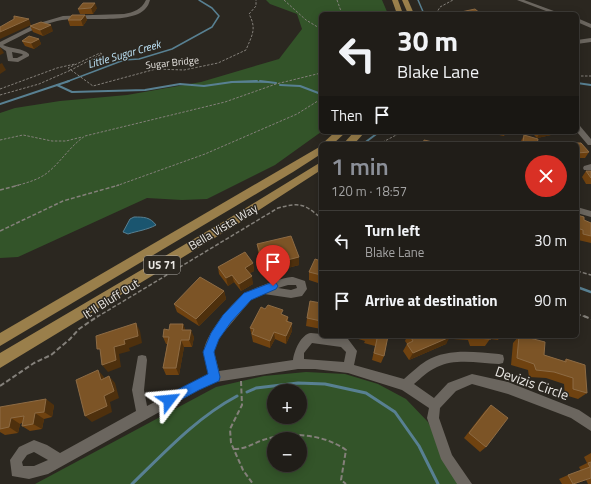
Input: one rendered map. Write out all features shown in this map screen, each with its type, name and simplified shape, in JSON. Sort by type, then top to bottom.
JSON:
[{"type":"main road","points":[[395,0],[399,12]]},
{"type":"main road","points":[[405,0],[410,12]]},
{"type":"main road","points":[[330,142],[340,134]]},
{"type":"main road","points":[[350,142],[358,134]]},
{"type":"main road","name":"Bella Vista Way","points":[[0,340],[282,174],[319,149]]},
{"type":"main road","name":"Bella Vista Way","points":[[0,361],[232,222],[319,166]]},
{"type":"street","points":[[0,45],[36,26],[62,18],[122,17],[133,14],[142,10],[147,5],[148,0]]},
{"type":"street","points":[[519,0],[553,12]]},
{"type":"street","points":[[579,21],[591,26]]},
{"type":"street","points":[[579,42],[591,40]]},
{"type":"street","points":[[0,45],[9,50]]},
{"type":"street","points":[[579,130],[591,143]]},
{"type":"street","points":[[579,211],[591,214]]},
{"type":"street","points":[[215,377],[209,352],[214,336],[248,296],[264,290]]},
{"type":"street","points":[[298,364],[299,351],[310,338],[344,342],[352,351],[348,368]]},
{"type":"street","points":[[405,385],[418,374],[438,361],[464,357],[498,359]]},
{"type":"street","points":[[142,360],[138,390],[143,415]]},
{"type":"street","points":[[59,460],[195,386],[215,377],[298,364],[348,368],[405,385],[436,405],[433,418],[447,459],[465,484]]},
{"type":"street","name":"Devizis Circle","points":[[436,405],[452,387],[472,379],[508,388],[536,398],[575,414],[591,425]]},
{"type":"path","name":"Sugar Bridge","points":[[0,96],[68,72],[102,54],[72,65],[68,68],[93,86],[156,69],[184,70],[218,63],[246,50],[251,38],[254,24],[249,14],[256,6],[256,0]]},
{"type":"path","points":[[284,0],[306,20],[319,28]]},
{"type":"path","points":[[338,0],[341,12]]},
{"type":"path","points":[[437,12],[440,8],[453,0]]},
{"type":"path","points":[[0,89],[57,68],[75,64],[72,65]]},
{"type":"path","points":[[0,140],[23,135],[52,141],[66,140],[202,108],[276,84],[319,73]]},
{"type":"path","points":[[579,76],[591,76]]},
{"type":"path","points":[[0,231],[64,201],[139,178],[212,151],[297,114],[319,100]]},
{"type":"path","points":[[383,142],[398,134]]},
{"type":"path","points":[[0,190],[46,174],[73,144],[85,136]]},
{"type":"path","name":"It'll Bluff Out","points":[[0,386],[34,363],[50,355],[70,339],[79,329],[102,314],[278,208],[290,205],[301,205],[310,209],[319,216]]},
{"type":"path","points":[[579,272],[591,275]]},
{"type":"path","points":[[579,315],[591,319]]},
{"type":"path","points":[[240,373],[242,405],[230,429],[231,443],[243,470],[253,484]]},
{"type":"path","points":[[234,449],[246,448],[263,439],[284,435],[326,439],[341,445],[346,450],[341,476],[341,480],[346,484]]},
{"type":"green space","points":[[266,0],[382,0],[387,12],[319,12],[319,133],[275,165],[207,199],[182,200],[147,198],[18,257],[0,258],[0,113],[15,108],[60,101],[127,95],[201,82],[279,59],[302,29],[297,14],[270,4]]},
{"type":"green space","points":[[306,372],[345,374],[378,384],[406,399],[428,422],[458,484],[35,484],[216,387],[264,376]]},
{"type":"water","points":[[134,217],[146,218],[151,220],[156,225],[128,234],[123,232],[130,219]]},
{"type":"building","points":[[83,3],[95,3],[91,8],[78,9]]},
{"type":"building","points":[[475,9],[479,12],[461,12]]},
{"type":"building","points":[[72,15],[85,15],[81,20],[68,20]]},
{"type":"building","points":[[14,16],[29,19],[0,32],[0,27],[14,19]]},
{"type":"building","points":[[41,22],[51,25],[40,30],[30,26]]},
{"type":"building","points":[[29,36],[39,39],[31,43],[22,41]]},
{"type":"building","points":[[524,135],[538,139],[537,142],[523,142]]},
{"type":"building","points":[[579,143],[581,143],[589,152],[579,153]]},
{"type":"building","points":[[586,171],[591,171],[591,178]]},
{"type":"building","points":[[579,216],[584,217],[584,220],[591,223],[591,236],[583,234],[583,230],[579,229]]},
{"type":"building","points":[[291,236],[299,257],[264,266],[257,244]]},
{"type":"building","points":[[245,252],[253,263],[245,268],[252,276],[239,284],[232,275],[226,278],[218,267]]},
{"type":"building","points":[[315,259],[319,260],[319,274],[309,272]]},
{"type":"building","points":[[200,277],[224,291],[196,319],[174,304]]},
{"type":"building","points":[[310,301],[319,303],[319,321],[307,318]]},
{"type":"building","points":[[268,305],[283,310],[281,314],[288,317],[286,321],[292,323],[286,336],[274,332],[270,341],[252,334],[254,329],[250,328],[261,307],[265,309]]},
{"type":"building","points":[[136,323],[138,336],[124,340],[125,344],[114,347],[116,360],[102,365],[100,349],[97,349],[96,336]]},
{"type":"building","points":[[170,324],[183,324],[182,330],[191,330],[189,340],[181,340],[176,368],[163,368],[169,337],[163,337],[164,329],[169,330]]},
{"type":"building","points":[[374,338],[388,338],[384,356],[374,353],[377,339]]},
{"type":"building","points":[[411,338],[448,338],[413,353],[407,344],[413,341]]},
{"type":"building","points":[[519,338],[530,338],[545,342],[544,355],[566,362],[566,359],[585,365],[587,393],[573,389],[573,378],[554,372],[536,370],[534,364],[517,358]]},
{"type":"building","points":[[98,370],[101,380],[109,376],[114,391],[104,396],[107,406],[85,416],[76,380]]},
{"type":"building","points":[[46,399],[44,412],[35,413],[33,424],[22,426],[24,416],[11,418],[9,427],[0,429],[0,407]]},
{"type":"building","points":[[491,405],[508,418],[486,447],[469,433]]},
{"type":"building","points":[[591,462],[591,478],[573,484],[568,475],[590,467],[588,463]]},
{"type":"waterway","name":"Little Sugar Creek","points":[[66,82],[124,60],[139,59],[172,49],[212,27],[219,16],[212,8],[199,0]]},
{"type":"waterway","points":[[418,0],[423,12]]},
{"type":"waterway","points":[[232,82],[257,81]]},
{"type":"waterway","points":[[260,81],[268,82]]},
{"type":"waterway","name":"Little Sugar Creek","points":[[57,85],[66,82]]},
{"type":"waterway","points":[[57,85],[72,92],[145,90],[180,84],[204,86],[232,82]]},
{"type":"waterway","points":[[232,82],[268,82]]},
{"type":"waterway","points":[[268,82],[276,83]]},
{"type":"waterway","points":[[579,83],[591,85]]},
{"type":"waterway","name":"Little Sugar Creek","points":[[0,104],[57,85]]},
{"type":"waterway","points":[[280,85],[300,86],[319,93]]},
{"type":"waterway","points":[[366,142],[376,134]]},
{"type":"waterway","points":[[579,288],[591,292]]},
{"type":"waterway","points":[[247,392],[256,388],[298,383],[325,384],[366,393],[395,412],[419,446],[438,484]]},
{"type":"waterway","points":[[132,484],[194,425],[237,396]]},
{"type":"route","points":[[169,400],[215,377],[209,352],[214,336],[248,296],[273,286]]}]
